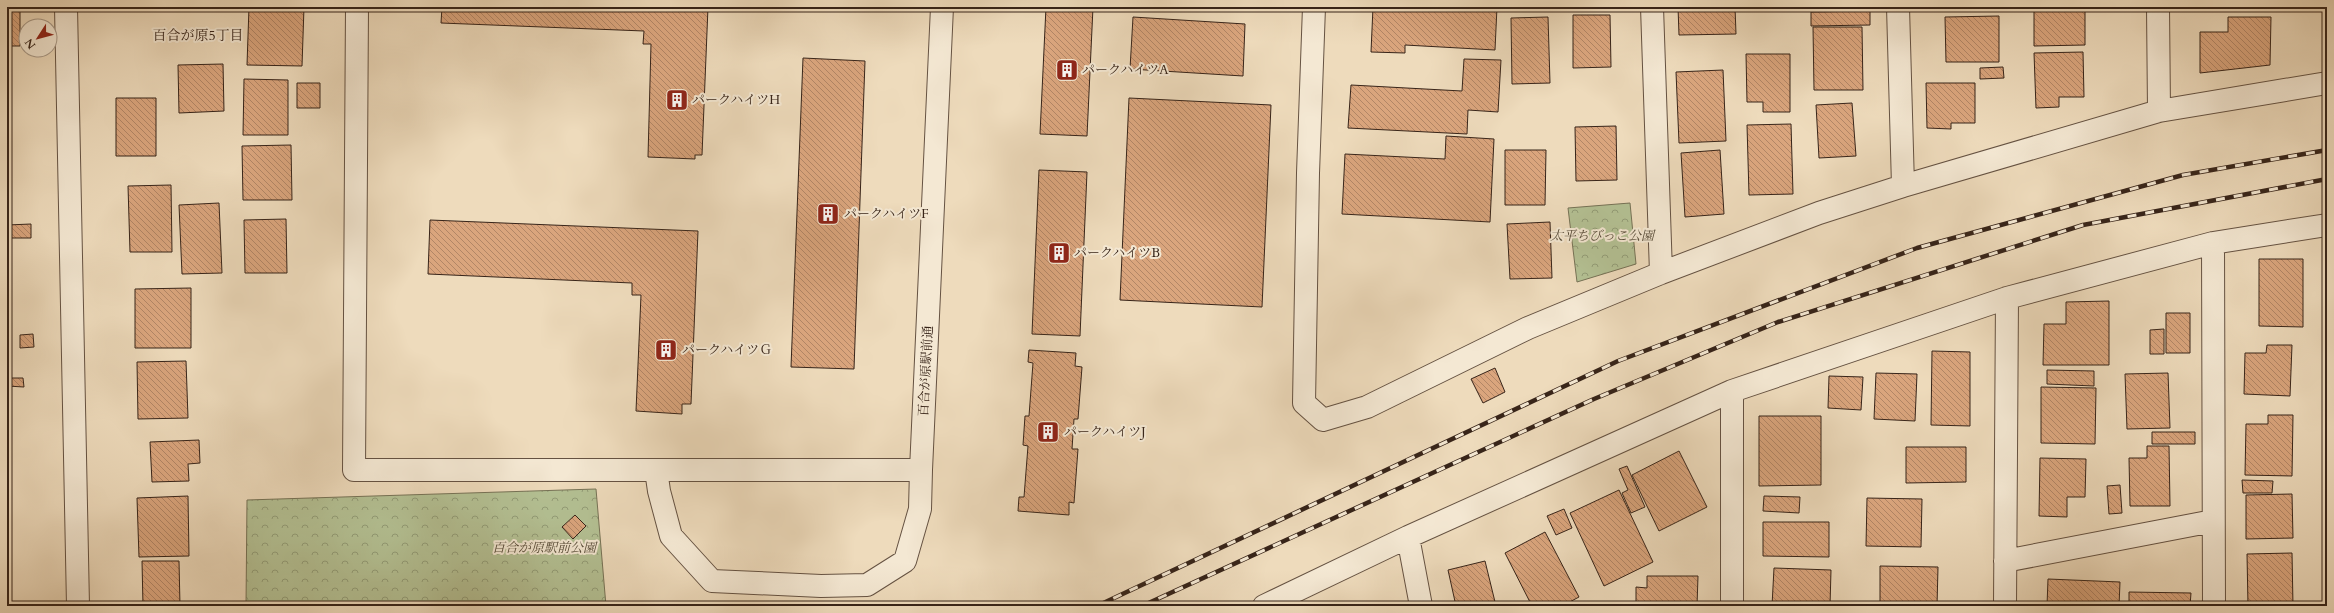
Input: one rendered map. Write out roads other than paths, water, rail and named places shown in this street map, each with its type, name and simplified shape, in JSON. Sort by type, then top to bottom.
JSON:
[{"type":"street","points":[[66,7],[78,606]]},
{"type":"street","points":[[357,7],[354,470],[922,470]]},
{"type":"street","name":"百合が原駅前通","points":[[656,470],[659,491],[670,536],[712,581],[821,586],[868,585],[905,561],[920,509],[942,7]]},
{"type":"street","points":[[1314,7],[1308,174],[1304,403],[1323,420],[1367,407],[1528,328],[1661,272],[1819,213],[1903,186],[2159,111],[2327,83]]},
{"type":"street","points":[[1652,7],[1661,272]]},
{"type":"street","points":[[1898,7],[1903,186]]},
{"type":"street","points":[[2158,7],[2159,111]]},
{"type":"street","points":[[1264,606],[1408,537],[1732,391],[2007,298],[2213,243],[2327,225]]},
{"type":"street","points":[[2213,243],[2214,606]]},
{"type":"street","points":[[2005,606],[2007,298]]},
{"type":"street","points":[[1732,391],[1732,606]]},
{"type":"street","points":[[2005,561],[2213,521]]},
{"type":"street","points":[[1408,537],[1421,606]]},
{"type":"railway","points":[[1097,606],[1618,361],[1917,248],[2183,175],[2327,150]]},
{"type":"railway","points":[[1142,606],[1594,399],[1778,322],[2083,225],[2327,179]]},
{"type":"place","name":"パークハイツA","points":[[1067,70]]},
{"type":"place","name":"パークハイツH","points":[[677,100]]},
{"type":"place","name":"パークハイツF","points":[[828,214]]},
{"type":"place","name":"パークハイツB","points":[[1059,253]]},
{"type":"place","name":"パークハイツＧ","points":[[666,350]]},
{"type":"place","name":"パークハイツJ","points":[[1048,432]]},
{"type":"district","name":"百合が原5丁目","points":[[198,35]]},
{"type":"park label","name":"太平ちびっこ公園","points":[[1602,236]]},
{"type":"park label","name":"百合が原駅前公園","points":[[544,548]]}]
